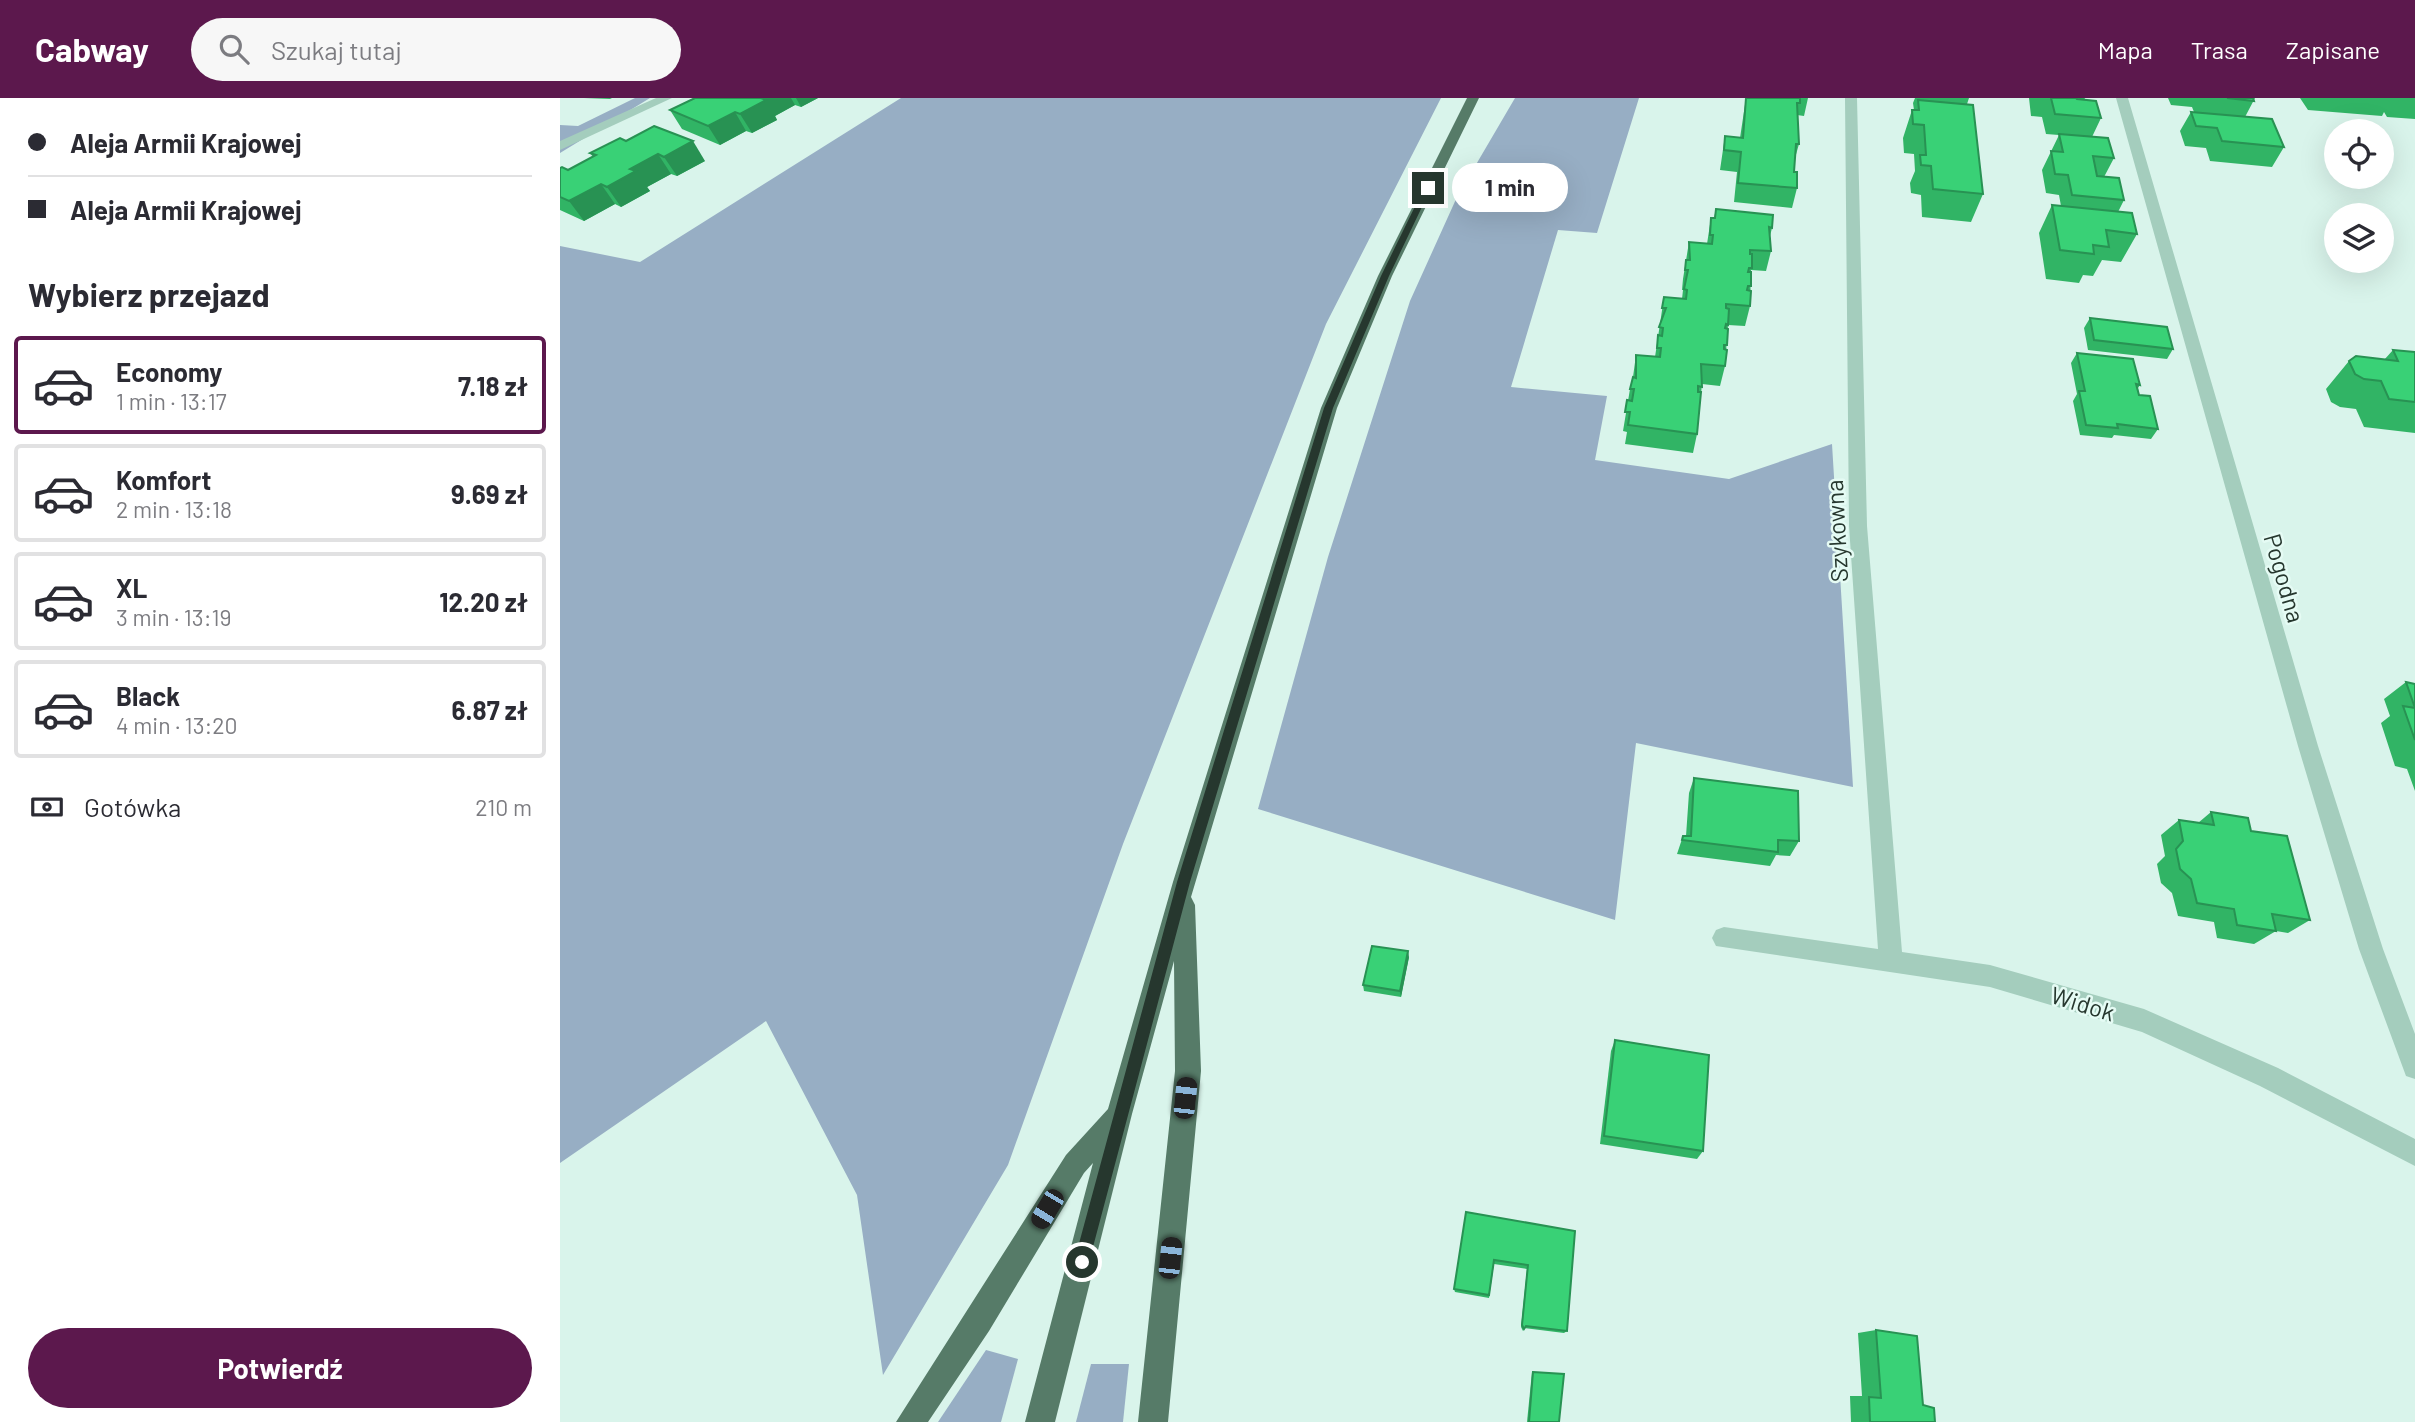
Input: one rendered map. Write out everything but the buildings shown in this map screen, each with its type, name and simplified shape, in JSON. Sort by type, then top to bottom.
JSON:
[{"type":"main road","points":[[1040,1422],[1119,1114],[1184,882],[1329,408],[1385,276],[1473,98]]},
{"type":"main road","points":[[1153,1422],[1188,1071],[1184,882]]},
{"type":"main road","points":[[911,1422],[979,1321],[1075,1164],[1119,1114]]},
{"type":"street","points":[[560,146],[666,98]]},
{"type":"street","name":"Szykowna","points":[[1850,98],[1858,526],[1891,960]]},
{"type":"street","name":"Pogodna","points":[[2122,98],[2308,746],[2371,949],[2415,1067]]},
{"type":"street","name":"Widok","points":[[1724,938],[1990,976],[2144,1021],[2269,1077],[2415,1153]]},
{"type":"shaded area","points":[[635,98],[650,98],[560,153],[560,125],[578,126]]},
{"type":"shaded area","points":[[901,98],[1441,98],[1326,324],[1123,844],[1008,1165],[883,1375],[857,1195],[766,1021],[560,1163],[560,246],[640,262]]},
{"type":"shaded area","points":[[1515,98],[1639,98],[1597,233],[1558,230],[1511,387],[1607,396],[1595,460],[1729,479],[1832,444],[1853,787],[1636,743],[1615,920],[1258,809],[1328,557],[1410,301],[1457,197]]},
{"type":"shaded area","points":[[986,1350],[1018,1359],[1001,1422],[938,1422]]},
{"type":"shaded area","points":[[1091,1364],[1129,1364],[1123,1422],[1076,1422]]},
{"type":"route","points":[[1082,1262],[1119,1114],[1184,882],[1329,408],[1385,276],[1428,188]]}]
